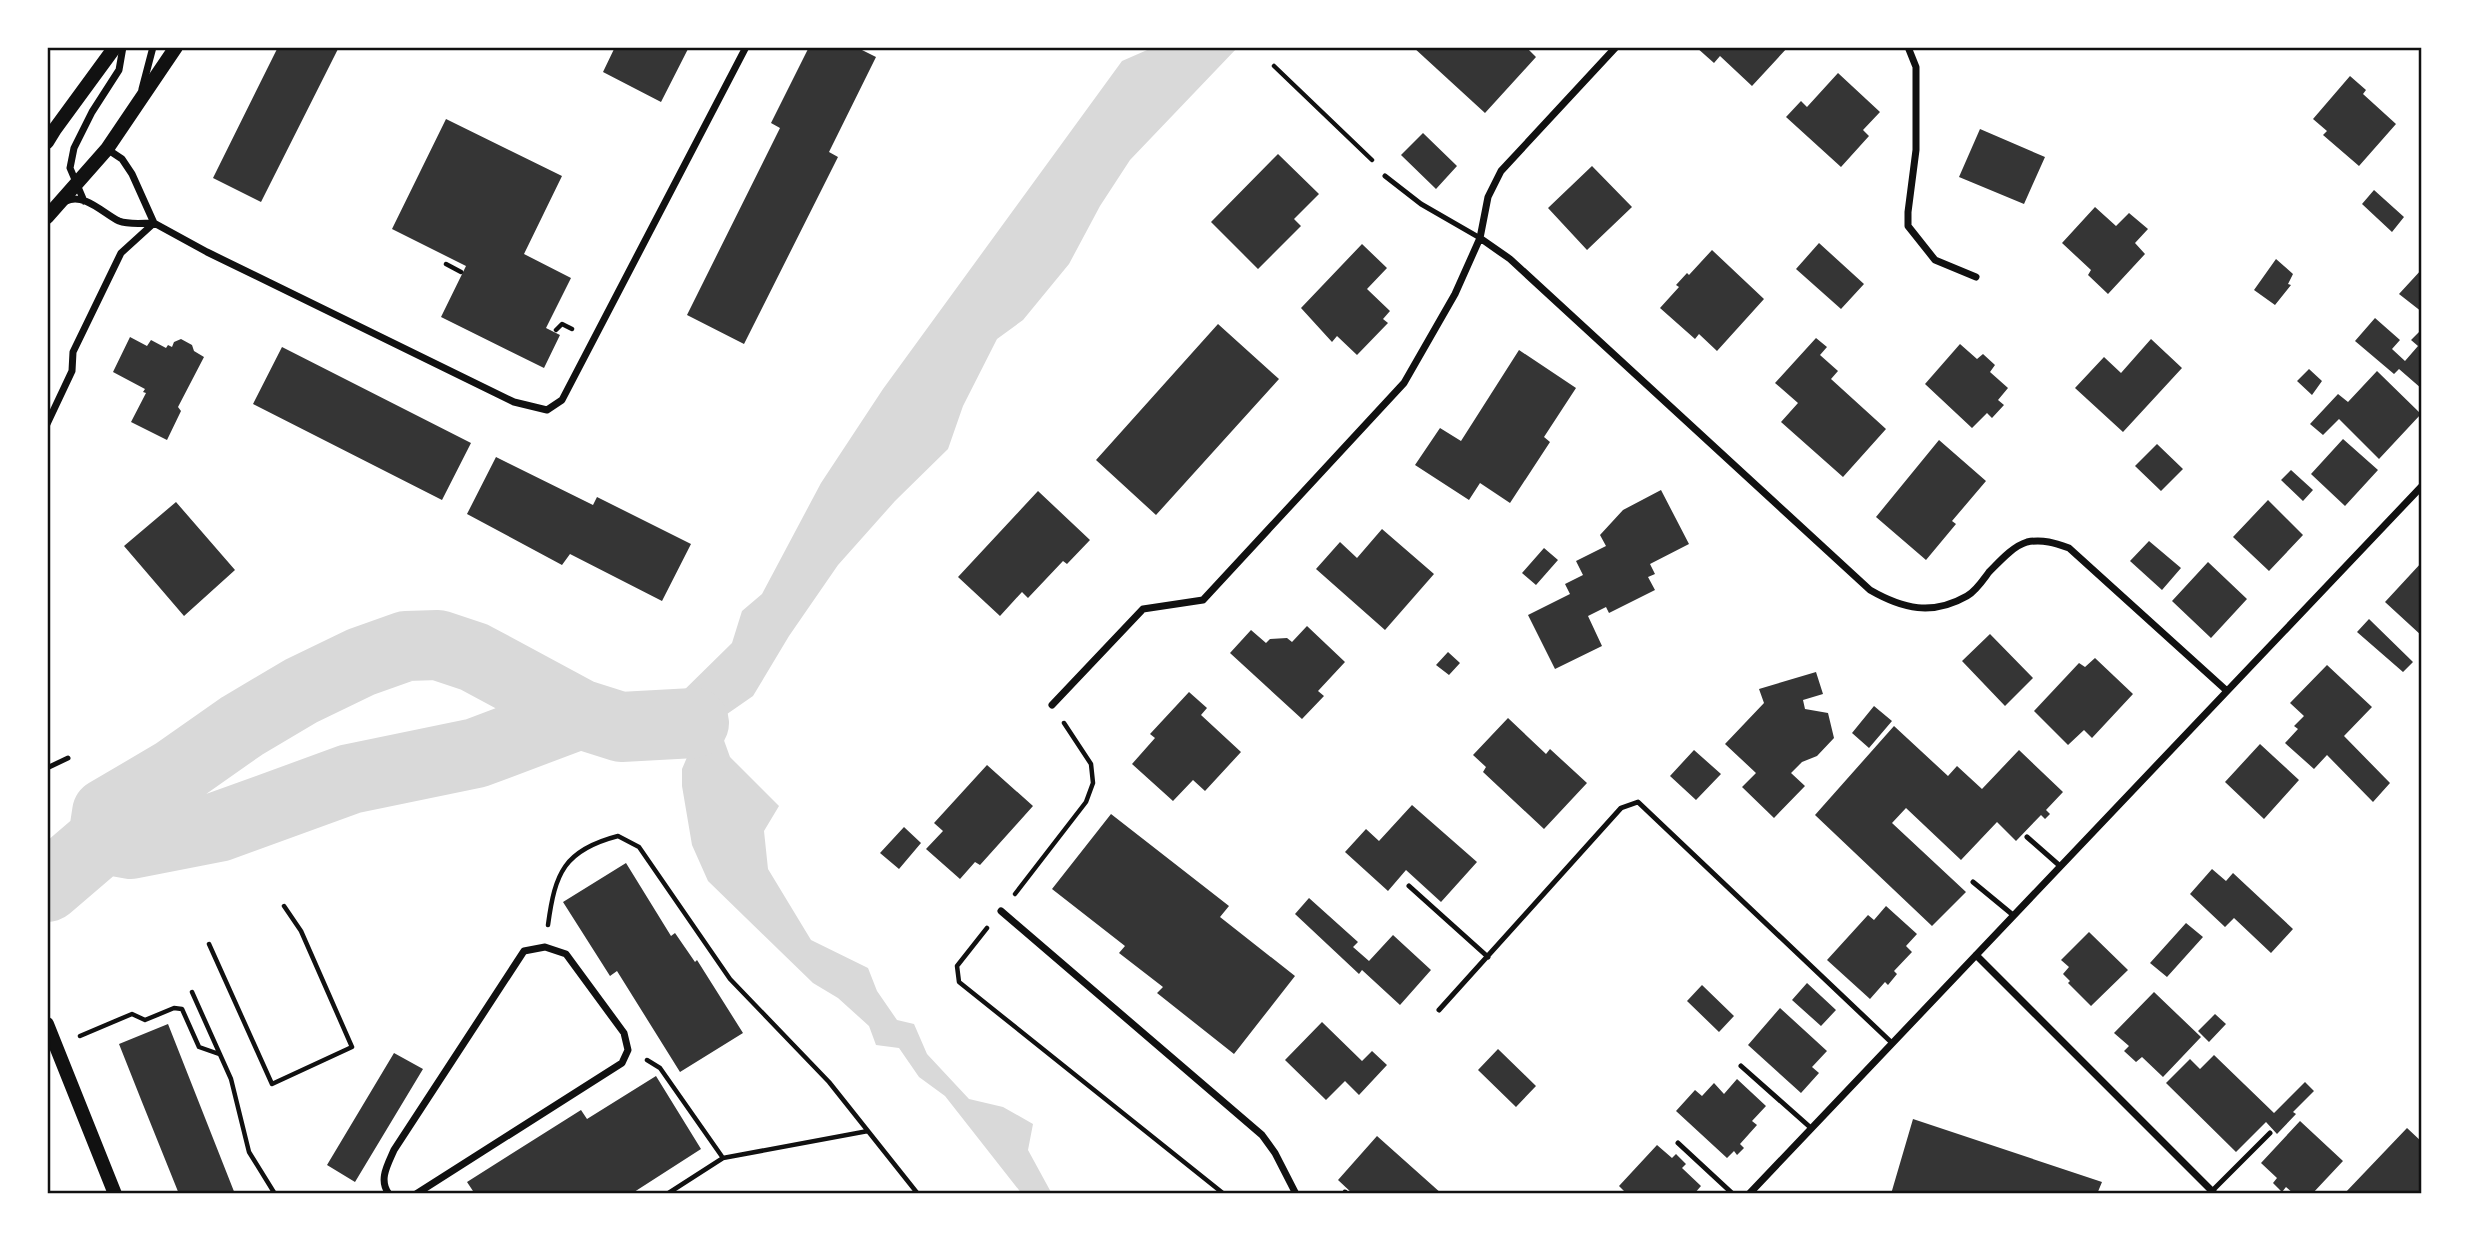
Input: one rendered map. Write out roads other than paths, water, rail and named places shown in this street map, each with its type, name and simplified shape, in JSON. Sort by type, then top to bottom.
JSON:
[{"type":"main road","points":[[47,142],[115,47]]},
{"type":"main road","points":[[51,213],[107,149],[176,47]]},
{"type":"main road","points":[[47,1024],[115,1194]]},
{"type":"street","points":[[84,201],[70,168],[74,148],[92,112],[119,70],[123,47]]},
{"type":"street","points":[[139,100],[153,47]]},
{"type":"street","points":[[51,213],[71,198],[84,201],[121,222],[154,223],[514,402],[547,410],[562,400],[746,47]]},
{"type":"street","points":[[1052,705],[1143,609],[1203,600],[1404,383],[1455,294],[1480,239],[1488,197],[1502,171],[1616,47]]},
{"type":"street","points":[[1908,47],[1916,67],[1916,150],[1908,226],[1935,260],[1976,277]]},
{"type":"street","points":[[107,149],[122,159],[132,174],[154,223]]},
{"type":"street","points":[[47,424],[72,371],[74,352],[121,253],[154,223]]},
{"type":"street","points":[[1480,239],[1510,259],[1870,590],[1911,608],[1939,607],[1969,595],[2002,559],[2024,543],[2045,540],[2069,548],[2227,691]]},
{"type":"street","points":[[1749,1194],[2422,486]]},
{"type":"street","points":[[1001,911],[1262,1135],[1275,1153],[1296,1194]]},
{"type":"street","points":[[389,1194],[385,1188],[384,1171],[394,1150],[524,951],[545,947],[566,954],[624,1032],[628,1050],[622,1063],[416,1194]]},
{"type":"street","points":[[1976,955],[2214,1192]]},
{"type":"lane","points":[[1385,176],[1421,204],[1480,239]]},
{"type":"lane","points":[[47,768],[68,758]]},
{"type":"lane","points":[[1438,1010],[1621,808],[1638,802],[1891,1042]]},
{"type":"lane","points":[[2027,837],[2060,866]]},
{"type":"lane","points":[[1973,882],[2013,915]]},
{"type":"lane","points":[[1409,886],[1488,957]]},
{"type":"lane","points":[[1741,1066],[1811,1128]]},
{"type":"lane","points":[[2214,1192],[2270,1133]]},
{"type":"lane","points":[[1678,1143],[1733,1194]]},
{"type":"waterway","points":[[47,887],[103,839],[107,813],[175,773],[242,726],[301,691],[361,662],[406,646],[438,645],[474,657],[580,714],[621,727],[694,723]]},
{"type":"waterway","points":[[103,839],[131,844],[218,827],[350,779],[476,753],[580,714]]}]
